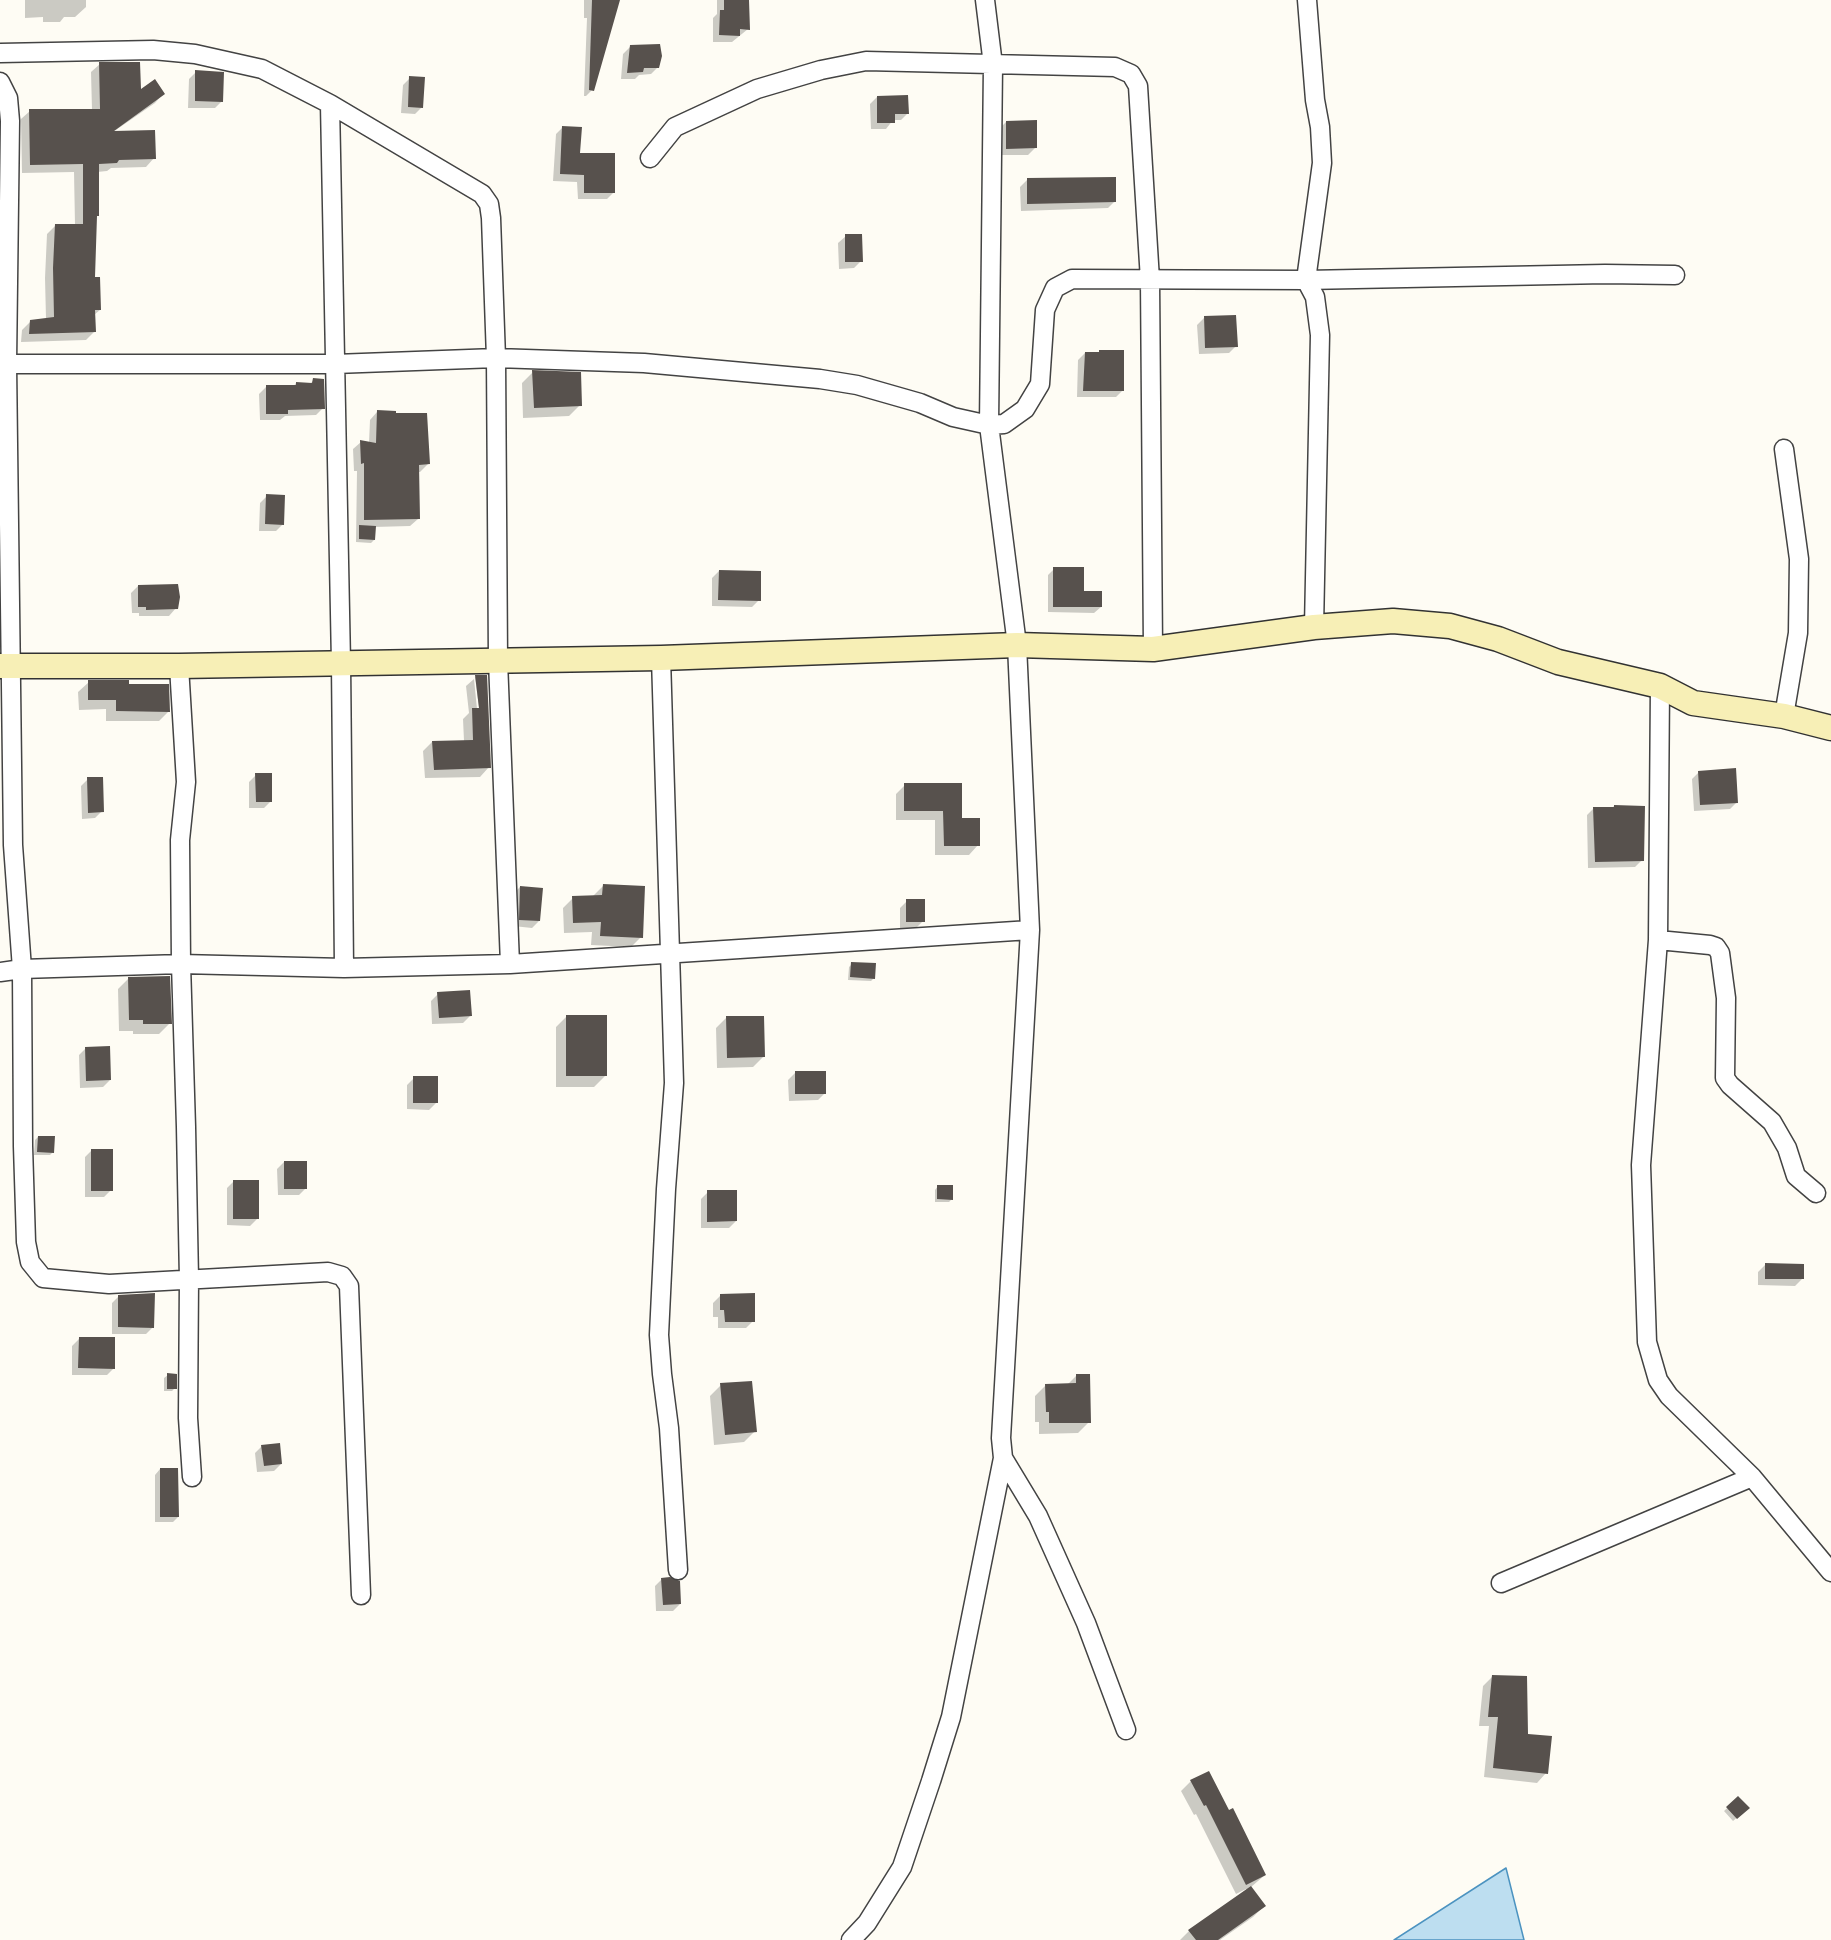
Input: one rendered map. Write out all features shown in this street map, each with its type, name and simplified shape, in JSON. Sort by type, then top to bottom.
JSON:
[{"type":"street","points":[[851,1940],[867,1923],[902,1867],[931,1781],[951,1717],[1003,1458],[1002,1426],[1030,930],[1017,645],[989,425],[993,65],[985,0]]},
{"type":"street","points":[[1307,0],[1322,163],[1306,280],[1315,297],[1320,335],[1314,627]]},
{"type":"street","points":[[0,53],[153,50],[195,54],[262,69],[330,104],[482,194],[489,204],[496,358],[498,661],[510,964]]},
{"type":"street","points":[[650,158],[675,128],[696,116],[757,89],[821,70],[866,61],[1115,67],[1131,74],[1138,86],[1150,280],[1154,649]]},
{"type":"street","points":[[0,82],[8,98],[10,121],[4,246],[6,666],[13,845],[22,969],[23,1146],[26,1242],[30,1262],[43,1278],[109,1284],[328,1272],[342,1276],[349,1286],[361,1595]]},
{"type":"street","points":[[330,104],[341,663],[344,969]]},
{"type":"street","points":[[4,364],[335,364],[496,358],[644,363],[820,380],[868,388],[920,403],[952,417],[989,425],[1004,424],[1025,409],[1040,384],[1045,310],[1055,288],[1072,279],[1306,280],[1605,274],[1676,275]]},
{"type":"street","points":[[1784,449],[1799,559],[1798,633],[1784,716]]},
{"type":"street","points":[[6,666],[179,666],[661,658],[1017,645],[1154,649],[1314,627],[1393,621],[1450,626],[1498,639],[1558,662],[1660,686],[1693,703],[1784,716],[1831,728]]},
{"type":"street","points":[[661,658],[674,1083],[659,1335],[669,1428],[678,1570]]},
{"type":"street","points":[[179,666],[186,782],[180,840],[181,964],[189,1279],[188,1418],[192,1477]]},
{"type":"street","points":[[1660,686],[1658,940],[1641,1165],[1647,1342],[1658,1380],[1669,1396],[1752,1477],[1831,1572]]},
{"type":"street","points":[[0,972],[22,969],[181,964],[344,969],[510,964],[1030,930]]},
{"type":"street","points":[[1658,940],[1710,945],[1716,947],[1720,953],[1726,999],[1725,1078],[1772,1122],[1787,1148],[1796,1176],[1816,1193]]},
{"type":"street","points":[[1003,1458],[1038,1516],[1082,1612],[1126,1730]]},
{"type":"street","points":[[1502,1583],[1752,1477]]},
{"type":"water","points":[[1506,1868],[1524,1940],[1394,1940]]},
{"type":"building","points":[[592,0],[620,0],[594,91],[589,90]]},
{"type":"building","points":[[724,0],[749,0],[750,30],[740,29],[740,36],[719,35],[720,10],[724,10]]},
{"type":"building","points":[[660,44],[662,56],[659,68],[644,68],[643,72],[627,73],[630,45]]},
{"type":"building","points":[[99,62],[140,62],[141,89],[155,79],[165,94],[114,131],[155,130],[156,159],[119,160],[117,163],[99,164],[99,216],[97,216],[95,277],[100,277],[101,310],[95,310],[96,332],[29,334],[30,320],[54,317],[55,224],[83,224],[83,164],[30,165],[29,109],[100,109]]},
{"type":"building","points":[[195,70],[224,72],[223,102],[195,101]]},
{"type":"building","points":[[409,76],[425,77],[423,108],[408,107]]},
{"type":"building","points":[[908,95],[909,114],[895,114],[895,123],[877,123],[877,96]]},
{"type":"building","points":[[1037,120],[1037,148],[1006,149],[1006,121]]},
{"type":"building","points":[[562,126],[582,127],[580,153],[615,153],[615,193],[584,193],[584,175],[560,174]]},
{"type":"building","points":[[1116,177],[1116,202],[1027,204],[1027,178]]},
{"type":"building","points":[[845,234],[862,234],[863,262],[845,262]]},
{"type":"building","points":[[1236,315],[1238,347],[1205,348],[1204,316]]},
{"type":"building","points":[[1099,350],[1124,350],[1124,391],[1083,391],[1085,352],[1099,352]]},
{"type":"building","points":[[532,370],[581,372],[582,406],[534,408]]},
{"type":"building","points":[[313,378],[324,379],[325,409],[288,410],[288,414],[266,414],[266,385],[312,383]]},
{"type":"building","points":[[377,410],[396,411],[396,413],[427,413],[430,464],[419,465],[420,519],[364,520],[364,463],[361,464],[360,440],[376,443]]},
{"type":"building","points":[[266,494],[285,495],[284,525],[265,524]]},
{"type":"building","points":[[359,525],[376,526],[375,540],[359,539]]},
{"type":"building","points":[[1053,567],[1084,567],[1084,591],[1102,591],[1102,607],[1053,607]]},
{"type":"building","points":[[719,570],[761,571],[761,601],[718,600]]},
{"type":"building","points":[[178,584],[180,597],[178,609],[146,610],[146,607],[138,607],[138,585]]},
{"type":"building","points":[[475,675],[487,675],[491,768],[434,770],[432,741],[473,740],[472,708],[479,708]]},
{"type":"building","points":[[88,680],[129,680],[129,684],[169,684],[170,712],[116,711],[116,700],[88,700]]},
{"type":"building","points":[[1736,768],[1738,803],[1700,805],[1698,771]]},
{"type":"building","points":[[255,773],[272,773],[272,802],[256,802]]},
{"type":"building","points":[[87,777],[103,777],[104,812],[88,813]]},
{"type":"building","points":[[904,783],[962,783],[962,818],[980,818],[980,846],[944,846],[943,811],[904,811]]},
{"type":"building","points":[[1614,805],[1645,806],[1644,861],[1595,862],[1593,807],[1614,807]]},
{"type":"building","points":[[603,884],[645,886],[643,938],[600,936],[601,922],[573,923],[572,896],[602,895]]},
{"type":"building","points":[[520,886],[543,888],[540,921],[519,920]]},
{"type":"building","points":[[906,899],[925,899],[925,922],[906,922]]},
{"type":"building","points":[[851,962],[876,963],[875,979],[850,977]]},
{"type":"building","points":[[170,976],[172,1024],[143,1024],[143,1020],[129,1020],[128,977]]},
{"type":"building","points":[[470,990],[472,1016],[439,1018],[437,992]]},
{"type":"building","points":[[566,1015],[607,1015],[607,1076],[566,1076]]},
{"type":"building","points":[[726,1016],[764,1016],[765,1057],[727,1058]]},
{"type":"building","points":[[110,1046],[111,1080],[86,1081],[85,1047]]},
{"type":"building","points":[[795,1071],[826,1071],[826,1094],[795,1094]]},
{"type":"building","points":[[413,1076],[438,1076],[438,1103],[413,1103]]},
{"type":"building","points":[[38,1136],[55,1136],[54,1153],[37,1152]]},
{"type":"building","points":[[91,1149],[113,1149],[113,1191],[91,1191]]},
{"type":"building","points":[[284,1161],[307,1161],[307,1189],[284,1189]]},
{"type":"building","points":[[233,1180],[259,1180],[259,1219],[233,1219]]},
{"type":"building","points":[[937,1185],[953,1185],[953,1200],[937,1199]]},
{"type":"building","points":[[707,1190],[737,1190],[737,1221],[707,1222]]},
{"type":"building","points":[[1765,1263],[1804,1264],[1804,1279],[1765,1279]]},
{"type":"building","points":[[155,1293],[154,1328],[118,1327],[118,1295]]},
{"type":"building","points":[[755,1293],[755,1322],[725,1322],[724,1310],[720,1310],[720,1294]]},
{"type":"building","points":[[79,1337],[115,1337],[115,1369],[78,1368]]},
{"type":"building","points":[[167,1373],[177,1374],[177,1389],[167,1389]]},
{"type":"building","points":[[1076,1374],[1090,1374],[1091,1423],[1049,1423],[1049,1412],[1046,1412],[1045,1384],[1076,1383]]},
{"type":"building","points":[[752,1381],[757,1432],[725,1435],[720,1383]]},
{"type":"building","points":[[280,1443],[282,1464],[264,1466],[261,1445]]},
{"type":"building","points":[[160,1468],[178,1468],[179,1517],[160,1517]]},
{"type":"building","points":[[670,1577],[680,1581],[681,1604],[663,1605],[661,1578]]},
{"type":"building","points":[[1492,1675],[1527,1676],[1528,1734],[1552,1736],[1548,1774],[1493,1768],[1498,1717],[1488,1717]]},
{"type":"building","points":[[1209,1771],[1229,1810],[1233,1808],[1266,1875],[1246,1885],[1206,1805],[1204,1806],[1190,1780]]},
{"type":"building","points":[[1738,1796],[1750,1808],[1737,1819],[1726,1807]]},
{"type":"building","points":[[1251,1886],[1266,1906],[1218,1940],[1196,1940],[1188,1930]]}]
